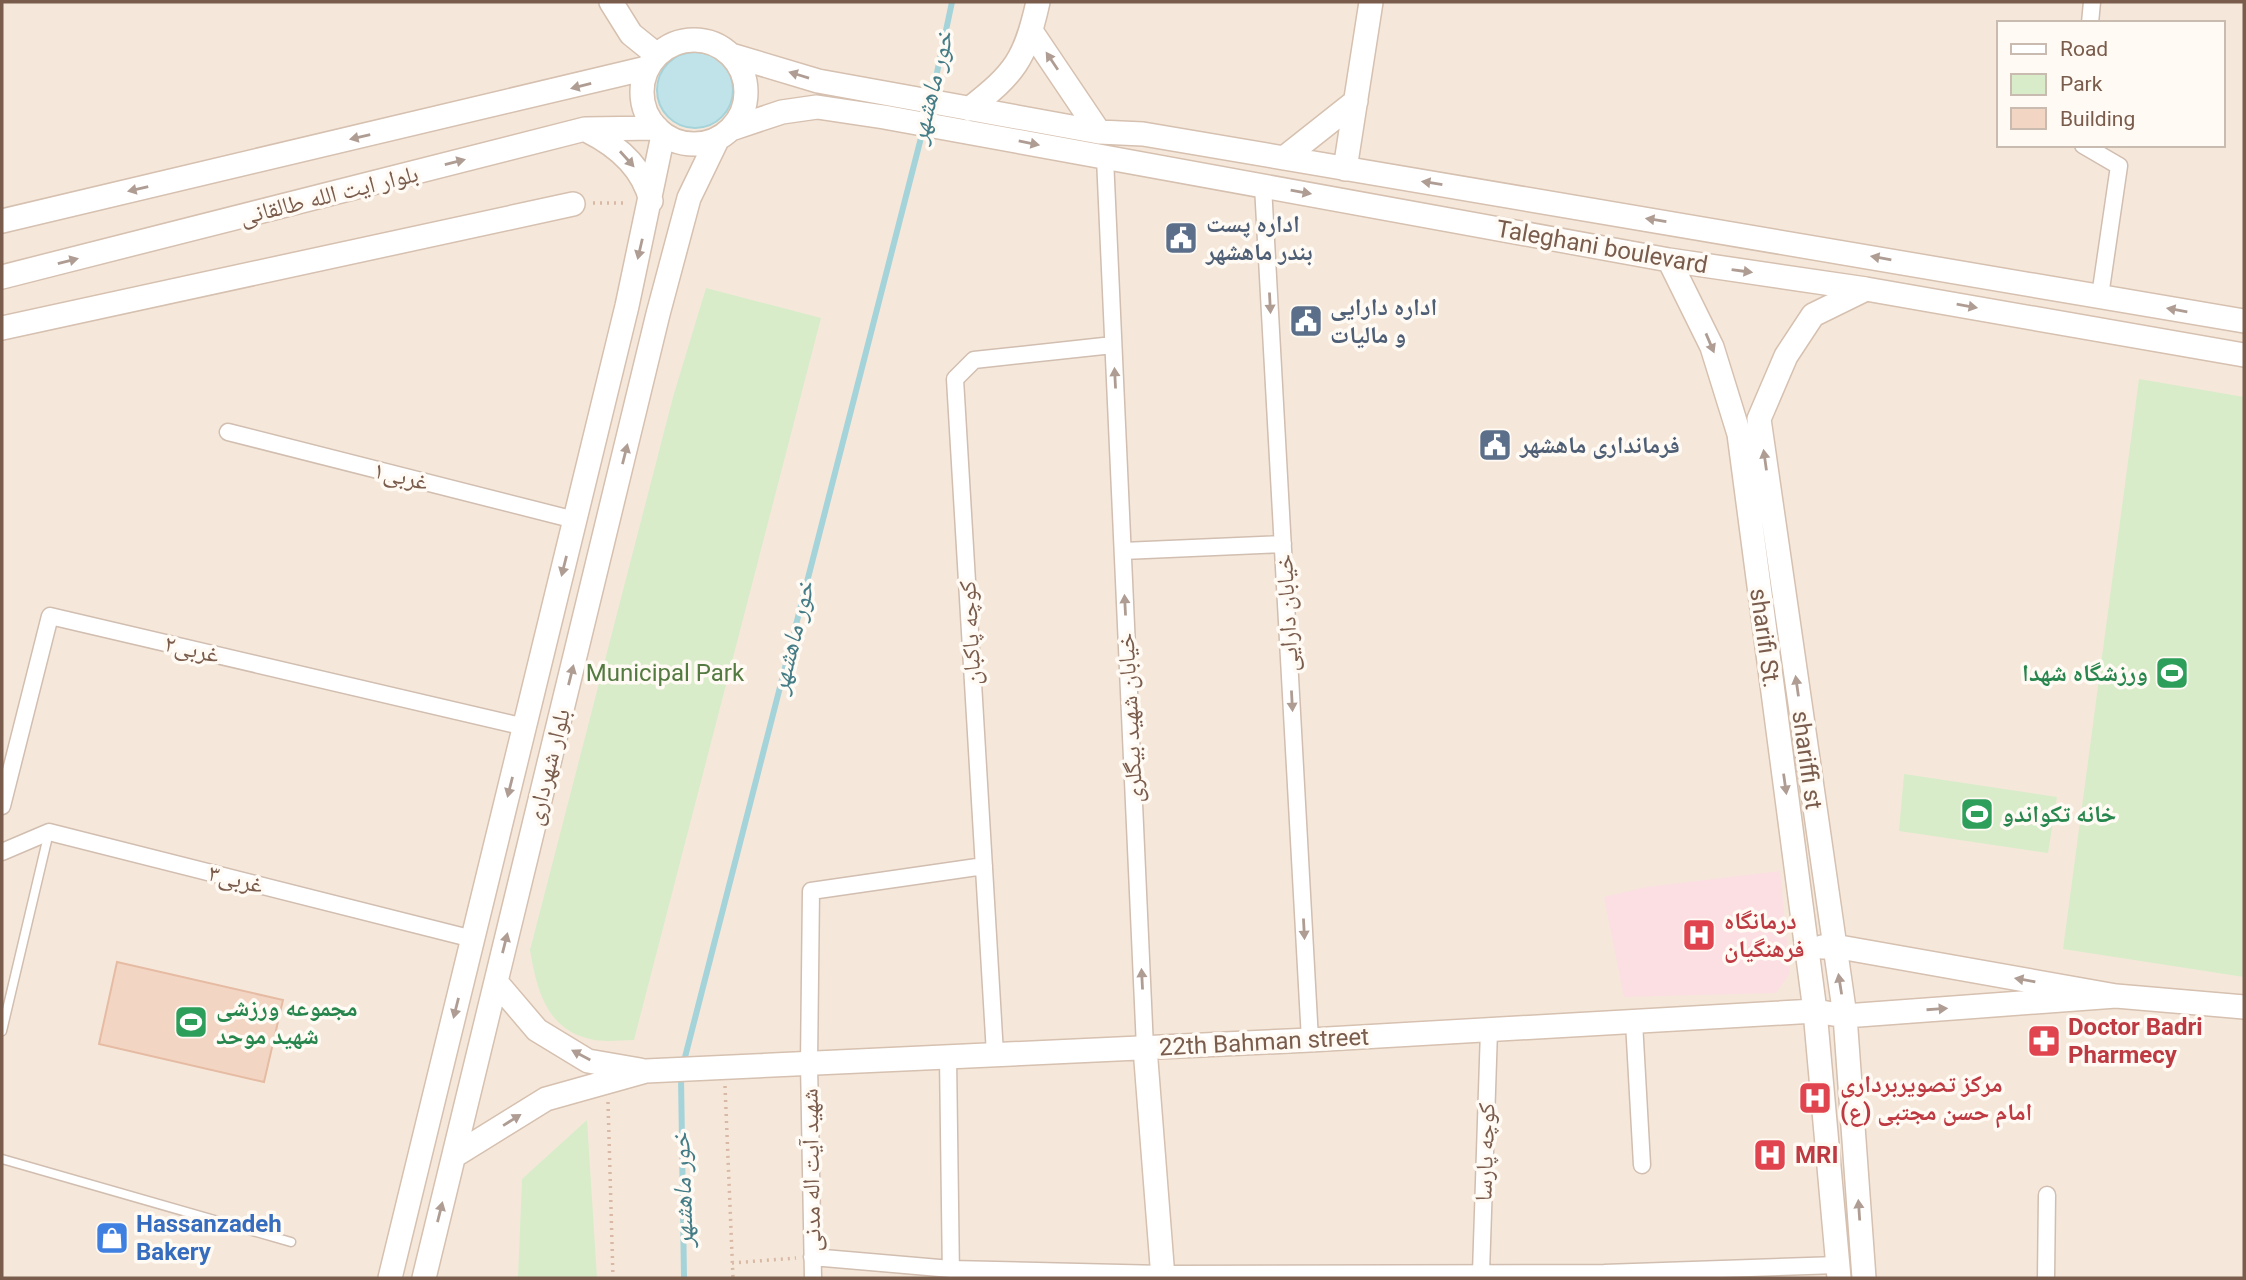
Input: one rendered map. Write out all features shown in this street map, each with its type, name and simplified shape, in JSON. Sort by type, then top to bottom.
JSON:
[{"type":"main road","points":[[611,2],[652,62]]},
{"type":"main road","points":[[725,133],[741,115],[746,92],[740,68],[731,55],[718,45],[685,40],[670,45],[652,62],[642,84],[643,100],[648,116],[660,131],[686,144],[703,143],[782,112],[817,107],[886,106],[965,116],[1006,79],[1021,58],[1038,2]]},
{"type":"main road","points":[[1345,169],[1371,2]]},
{"type":"main road","points":[[1031,31],[1099,132]]},
{"type":"main road","points":[[731,55],[818,81],[886,106]]},
{"type":"main road","name":"بلوار ایت الله طالقانی","points":[[2,221],[652,62]]},
{"type":"main road","points":[[1284,158],[1356,101]]},
{"type":"main road","name":"Taleghani boulevard","points":[[965,116],[1143,135],[2244,321]]},
{"type":"main road","name":"Taleghani boulevard","points":[[965,116],[1105,158],[1670,260],[1866,289],[2244,355]]},
{"type":"main road","points":[[585,129],[612,143],[631,163],[647,184],[651,203]]},
{"type":"main road","name":"بلوار ایت الله طالقانی","points":[[2,277],[585,129],[660,131]]},
{"type":"main road","name":"بلوار شهرداری","points":[[390,1278],[627,306],[651,203],[660,131]]},
{"type":"main road","name":"بلوار شهرداری","points":[[424,1278],[689,198],[725,133]]},
{"type":"main road","points":[[2,328],[573,204]]},
{"type":"main road","name":"sharifi St.","points":[[1670,260],[1712,347],[1739,434],[1815,1011],[1839,1271]]},
{"type":"main road","name":"shariffi st","points":[[1864,1278],[1845,1016],[1759,419],[1786,356],[1813,316],[1866,289]]},
{"type":"main road","points":[[627,306],[659,314]]},
{"type":"main road","points":[[1761,603],[1785,599]]},
{"type":"main road","points":[[1807,948],[1834,946],[2116,996],[2244,1007]]},
{"type":"main road","points":[[496,982],[537,1030],[588,1060],[646,1071]]},
{"type":"main road","name":"22th Bahman street","points":[[646,1071],[1310,1040],[1815,1011],[1845,1016],[2116,996]]},
{"type":"main road","name":"خیابان شهید بیگلری","points":[[1145,1048],[1163,1276]]},
{"type":"main road","points":[[454,1156],[546,1099],[646,1071]]},
{"type":"street","points":[[2090,21],[2092,2]]},
{"type":"street","points":[[2086,147],[2119,166],[2100,296]]},
{"type":"street","name":"خیابان شهید بیگلری","points":[[1105,158],[1145,1048]]},
{"type":"street","name":"خیابان دارایی","points":[[1264,186],[1310,1040]]},
{"type":"street","name":"کوچه پاکبان","points":[[995,1054],[955,379],[974,360],[1114,345]]},
{"type":"street","name":"۱غربی","points":[[228,432],[575,520]]},
{"type":"street","points":[[1123,551],[1283,544]]},
{"type":"street","name":"۲غربی","points":[[2,806],[50,616],[525,727]]},
{"type":"street","points":[[2,852],[50,832]]},
{"type":"street","name":"۳غربی","points":[[50,832],[473,939]]},
{"type":"street","name":"شهید آیت اله مدنی","points":[[813,1278],[809,1063],[811,891],[984,866]]},
{"type":"street","points":[[1633,1022],[1642,1165]]},
{"type":"street","name":"کوچه پارسا","points":[[1481,1273],[1489,1030]]},
{"type":"street","points":[[948,1056],[951,1274]]},
{"type":"street","points":[[2046,1278],[2047,1195]]},
{"type":"street","points":[[812,1257],[951,1274],[1163,1276],[1839,1271]]},
{"type":"lane","points":[[2,1031],[50,832]]},
{"type":"lane","points":[[2,1159],[291,1242]]},
{"type":"path","points":[[573,204],[651,203]]},
{"type":"path","points":[[718,1067],[733,1278]]},
{"type":"path","points":[[607,1082],[613,1278]]},
{"type":"path","points":[[732,1264],[812,1257]]},
{"type":"shaded area","points":[[2,2],[2244,2],[2244,1278],[2,1278]]},
{"type":"shaded area","name":"درمانگاه فرهنگیان","points":[[1780,871],[1790,973],[1776,993],[1624,997],[1604,897],[1646,887]]},
{"type":"green space","name":"Municipal Park","points":[[706,288],[821,318],[634,1040],[595,1040],[579,1036],[555,1019],[541,994],[530,950],[673,397]]},
{"type":"green space","name":"ورزشگاه شهدا","points":[[2139,379],[2244,397],[2244,977],[2063,949]]},
{"type":"green space","name":"خانه تکواندو","points":[[1904,774],[2057,797],[2048,853],[1899,831]]},
{"type":"green space","points":[[587,1120],[597,1278],[518,1278],[522,1179]]},
{"type":"water","points":[[688,52],[702,52],[716,58],[727,69],[733,90],[730,105],[722,117],[702,128],[688,128],[674,122],[663,111],[657,97],[657,83],[663,69],[674,58]]},
{"type":"building","name":"مجموعه ورزشی شهید موحد","points":[[117,962],[283,1000],[264,1082],[99,1044]]},
{"type":"waterway","name":"خور ماهشهر","points":[[932,96],[952,2]]},
{"type":"waterway","name":"خور ماهشهر","points":[[683,1065],[923,130]]},
{"type":"waterway","name":"خور ماهشهر","points":[[681,1076],[684,1278]]},
{"type":"place","name":"اداره پست بندر ماهشهر","points":[[1181,238]]},
{"type":"place","name":"اداره دارایی و مالیات","points":[[1306,321]]},
{"type":"place","name":"فرمانداری ماهشهر","points":[[1495,445]]},
{"type":"place","name":"ورزشگاه شهدا","points":[[2172,673]]},
{"type":"place","name":"خانه تکواندو","points":[[1977,814]]},
{"type":"place","name":"درمانگاه فرهنگیان","points":[[1699,935]]},
{"type":"place","name":"مجموعه ورزشی شهید موحد","points":[[191,1022]]},
{"type":"place","name":"Doctor Badri Pharmecy","points":[[2044,1041]]},
{"type":"place","name":"مرکز تصویربرداری امام حسن مجتبی (ع)","points":[[1815,1098]]},
{"type":"place","name":"MRI","points":[[1770,1155]]},
{"type":"place","name":"Hassanzadeh Bakery","points":[[112,1238]]}]
